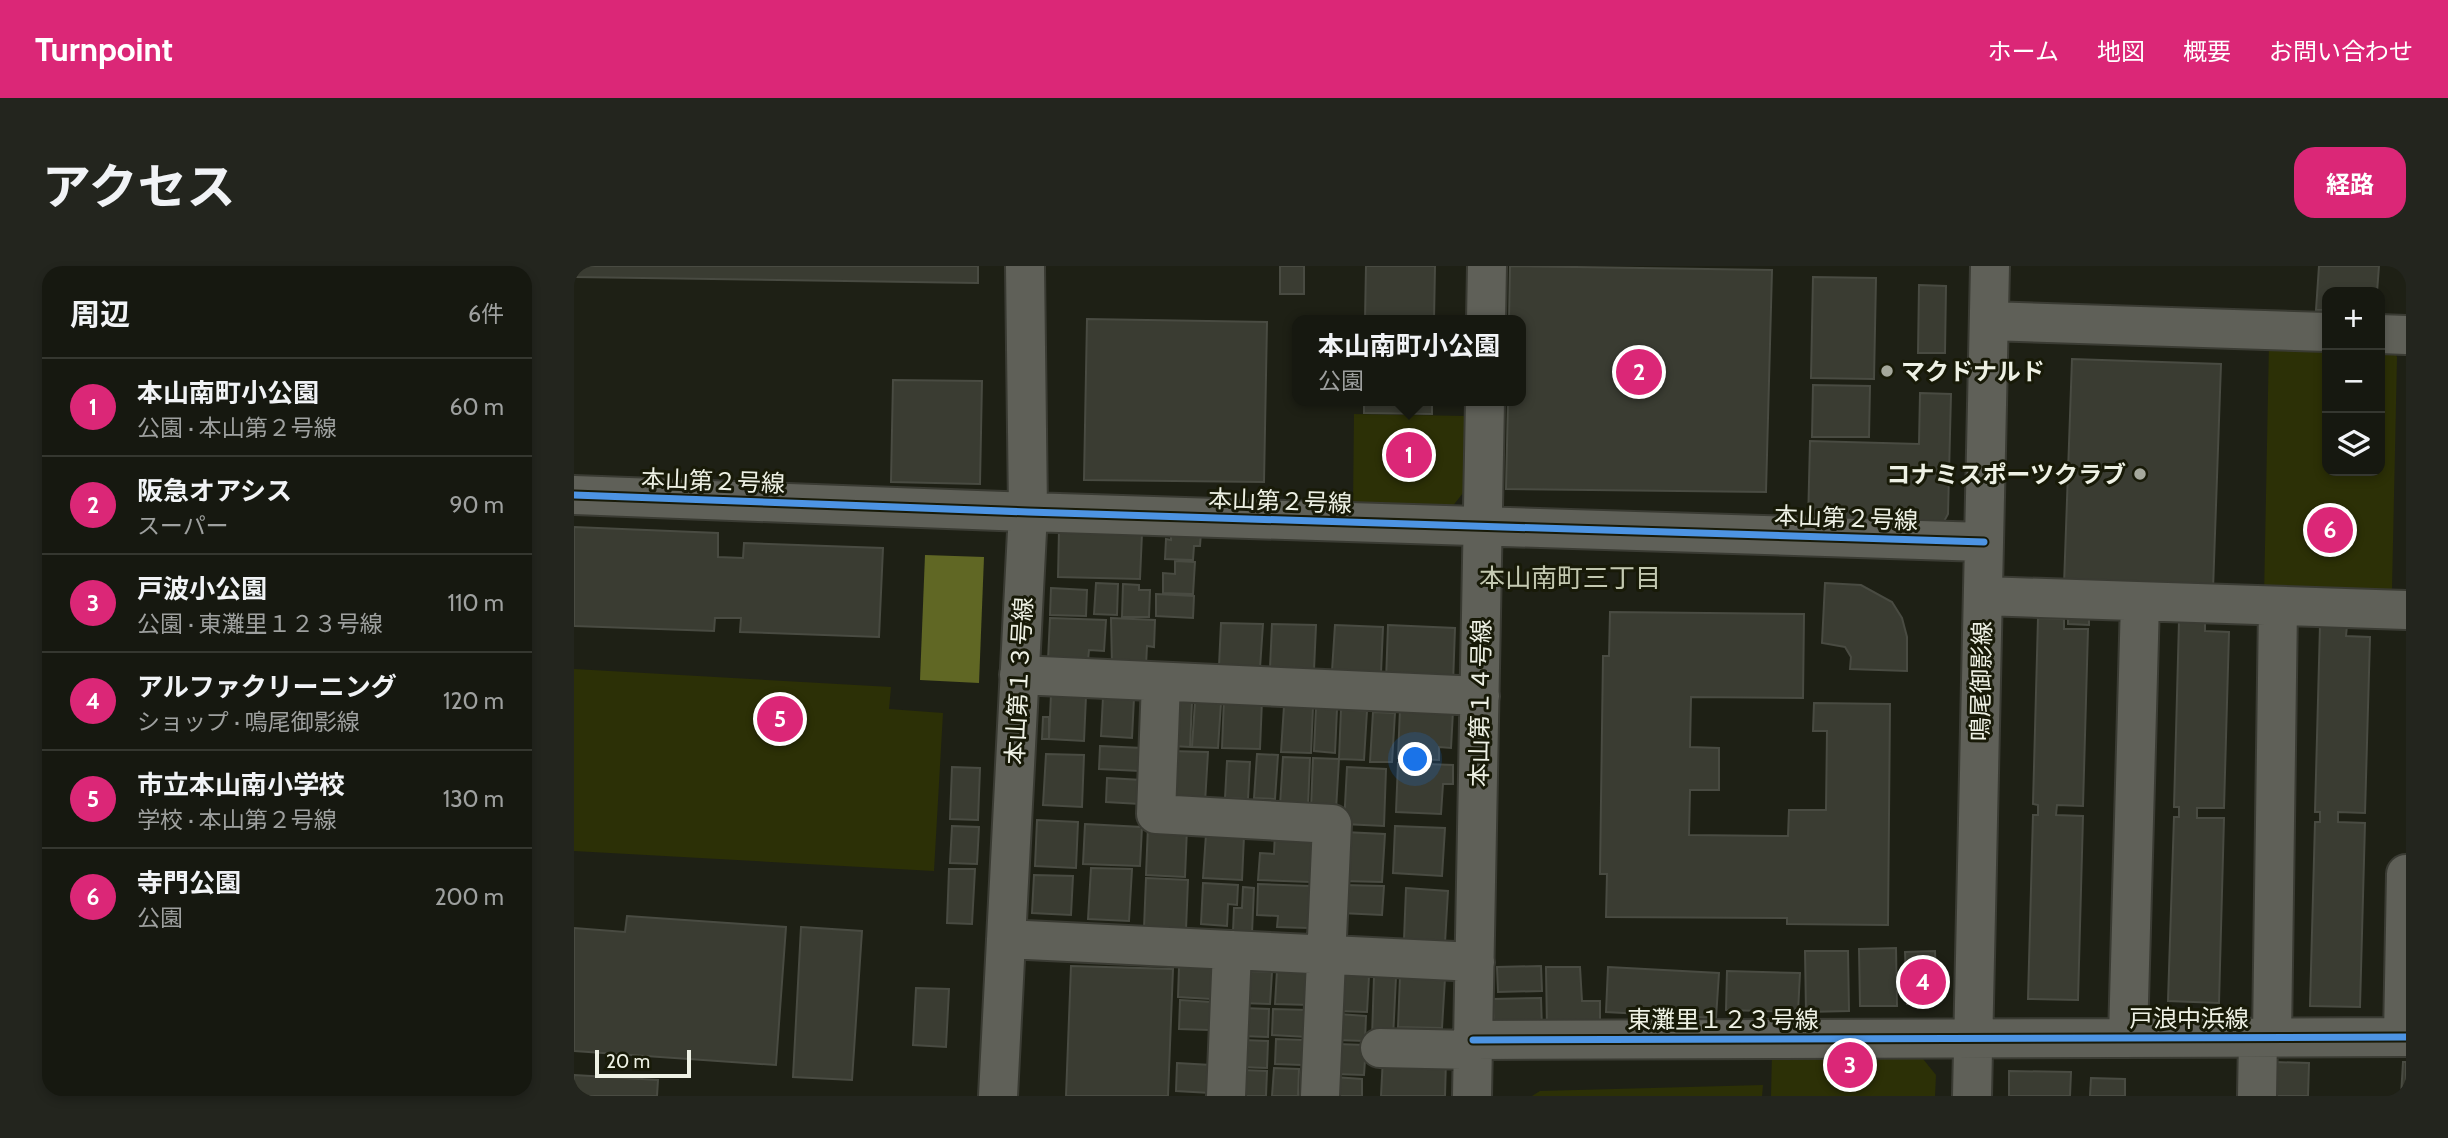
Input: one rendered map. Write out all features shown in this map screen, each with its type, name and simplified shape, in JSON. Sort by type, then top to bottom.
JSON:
[{"type":"street","name":"本山第１３号線","points":[[998,1096],[1028,512],[1025,266]]},
{"type":"street","points":[[1486,315],[1487,266]]},
{"type":"street","name":"鳴尾御影線","points":[[1972,1096],[1990,266]]},
{"type":"street","points":[[1989,321],[2322,332]]},
{"type":"street","points":[[2385,334],[2406,335]]},
{"type":"street","name":"本山第１４号線","points":[[1472,1096],[1485,406]]},
{"type":"street","name":"本山第２号線","points":[[574,495],[1984,542]]},
{"type":"street","points":[[1983,596],[2406,610]]},
{"type":"street","points":[[2128,1037],[2140,601]]},
{"type":"street","points":[[2258,1096],[2265,1037],[2278,606]]},
{"type":"street","points":[[1019,675],[1480,696]]},
{"type":"street","points":[[1161,681],[1156,814],[1332,824],[1320,1096]]},
{"type":"street","points":[[2405,1037],[2406,874]]},
{"type":"street","points":[[1006,939],[1475,962]]},
{"type":"street","points":[[1226,1096],[1232,950]]},
{"type":"street","name":"戸浪中浜線","points":[[1973,1037],[2405,1037]]},
{"type":"street","name":"東灘里１２３号線","points":[[1380,1048],[1973,1037]]},
{"type":"shaded area","points":[[2269,342],[2322,343],[2322,476],[2385,476],[2385,344],[2390,345],[2397,357],[2392,589],[2377,602],[2264,598]]},
{"type":"shaded area","points":[[1354,414],[1465,416],[1463,493],[1448,512],[1353,507]]},
{"type":"shaded area","points":[[925,555],[984,557],[979,683],[920,680]]},
{"type":"shaded area","points":[[574,669],[891,687],[889,709],[943,713],[934,871],[574,851]]},
{"type":"shaded area","points":[[1772,1053],[1919,1054],[1936,1075],[1935,1096],[1771,1096]]},
{"type":"shaded area","points":[[1763,1085],[1762,1096],[1532,1096],[1540,1091]]},
{"type":"building","points":[[574,266],[978,266],[978,283],[574,277]]},
{"type":"building","points":[[1280,266],[1304,266],[1304,294],[1280,294]]},
{"type":"building","points":[[1366,266],[1435,266],[1434,315],[1365,315]]},
{"type":"building","points":[[1510,266],[1772,270],[1766,492],[1506,489],[1508,406],[1526,406],[1526,315],[1509,315]]},
{"type":"building","points":[[2319,266],[2379,266],[2377,287],[2322,287],[2322,310],[2316,310]]},
{"type":"building","points":[[1813,277],[1876,278],[1874,379],[1811,378]]},
{"type":"building","points":[[1919,285],[1946,286],[1945,353],[1918,353]]},
{"type":"building","points":[[1087,319],[1267,322],[1264,482],[1084,480]]},
{"type":"building","points":[[2072,359],[2221,364],[2213,590],[2064,585]]},
{"type":"building","points":[[893,380],[982,381],[980,484],[891,482]]},
{"type":"building","points":[[1813,385],[1870,386],[1869,437],[1812,437]]},
{"type":"building","points":[[1920,393],[1951,394],[1948,514],[1941,527],[1808,523],[1810,441],[1919,444]]},
{"type":"building","points":[[1364,406],[1432,406],[1432,414],[1364,413]]},
{"type":"building","points":[[574,527],[718,533],[718,557],[743,558],[744,543],[883,548],[879,637],[740,632],[741,618],[715,618],[714,631],[574,626]]},
{"type":"building","points":[[1059,530],[1142,533],[1140,579],[1058,577]]},
{"type":"building","points":[[1171,531],[1201,532],[1200,546],[1194,546],[1193,560],[1165,559],[1166,539],[1171,540]]},
{"type":"building","points":[[1175,561],[1195,562],[1193,594],[1163,593],[1163,573],[1175,574]]},
{"type":"building","points":[[1096,583],[1118,584],[1117,615],[1094,614]]},
{"type":"building","points":[[1825,583],[1861,585],[1892,602],[1902,618],[1907,637],[1907,671],[1850,669],[1851,657],[1845,647],[1822,643]]},
{"type":"building","points":[[1123,584],[1139,585],[1139,590],[1150,590],[1149,617],[1122,617]]},
{"type":"building","points":[[1051,588],[1087,590],[1086,616],[1050,615]]},
{"type":"building","points":[[1156,594],[1194,596],[1193,618],[1156,616]]},
{"type":"building","points":[[2068,611],[2089,611],[2089,625],[2068,624]]},
{"type":"building","points":[[1610,612],[1804,614],[1803,698],[1691,697],[1690,747],[1719,748],[1719,790],[1690,790],[1689,835],[1788,836],[1789,810],[1826,810],[1827,731],[1813,731],[1814,703],[1890,704],[1888,925],[1787,924],[1787,918],[1606,917],[1607,874],[1600,874],[1603,656],[1609,656]]},
{"type":"building","points":[[1050,618],[1106,620],[1104,651],[1089,650],[1088,661],[1048,660]]},
{"type":"building","points":[[1111,618],[1155,620],[1154,647],[1147,646],[1146,666],[1112,665]]},
{"type":"building","points":[[2038,618],[2064,619],[2064,629],[2088,629],[2083,806],[2057,805],[2056,815],[2083,816],[2078,1000],[2028,999],[2033,815],[2038,815],[2038,805],[2033,804]]},
{"type":"building","points":[[2179,621],[2205,621],[2205,631],[2229,632],[2224,808],[2197,808],[2197,818],[2224,818],[2219,1003],[2168,1001],[2174,817],[2179,817],[2179,807],[2174,807]]},
{"type":"building","points":[[1221,623],[1263,624],[1260,668],[1219,666]]},
{"type":"building","points":[[1272,624],[1316,625],[1314,670],[1270,668]]},
{"type":"building","points":[[1335,625],[1383,627],[1381,673],[1332,671]]},
{"type":"building","points":[[1388,625],[1455,628],[1453,684],[1386,681]]},
{"type":"building","points":[[2320,625],[2347,626],[2346,636],[2370,637],[2365,813],[2338,812],[2338,822],[2365,823],[2360,1007],[2310,1006],[2315,822],[2320,822],[2320,812],[2315,812]]},
{"type":"building","points":[[1051,694],[1086,696],[1084,741],[1049,739]]},
{"type":"building","points":[[1103,697],[1134,698],[1132,738],[1101,736]]},
{"type":"building","points":[[1224,698],[1262,700],[1260,749],[1222,748]]},
{"type":"building","points":[[1174,701],[1192,702],[1190,747],[1172,746]]},
{"type":"building","points":[[1195,702],[1221,703],[1218,748],[1192,747]]},
{"type":"building","points":[[1284,706],[1313,707],[1311,753],[1281,752]]},
{"type":"building","points":[[1316,708],[1337,709],[1335,753],[1314,751]]},
{"type":"building","points":[[1400,708],[1453,711],[1451,748],[1439,747],[1439,760],[1398,758]]},
{"type":"building","points":[[1341,709],[1367,711],[1364,760],[1339,759]]},
{"type":"building","points":[[1373,712],[1395,713],[1392,762],[1370,762]]},
{"type":"building","points":[[1043,717],[1049,717],[1049,739],[1042,739]]},
{"type":"building","points":[[1100,746],[1142,748],[1140,771],[1099,769]]},
{"type":"building","points":[[1171,751],[1208,752],[1205,803],[1169,802]]},
{"type":"building","points":[[1046,754],[1084,755],[1082,807],[1043,805]]},
{"type":"building","points":[[1257,754],[1278,755],[1275,799],[1254,798]]},
{"type":"building","points":[[1283,757],[1310,758],[1308,806],[1280,805]]},
{"type":"building","points":[[1313,758],[1339,759],[1336,810],[1311,809]]},
{"type":"building","points":[[1227,761],[1250,762],[1248,799],[1225,798]]},
{"type":"building","points":[[1398,763],[1453,765],[1453,784],[1443,784],[1441,814],[1396,812]]},
{"type":"building","points":[[952,767],[980,768],[978,820],[950,819]]},
{"type":"building","points":[[1347,767],[1386,769],[1384,826],[1344,824]]},
{"type":"building","points":[[1107,778],[1142,780],[1140,804],[1106,802]]},
{"type":"building","points":[[1037,820],[1078,822],[1076,868],[1035,866]]},
{"type":"building","points":[[1085,824],[1142,827],[1140,866],[1083,864]]},
{"type":"building","points":[[952,826],[979,827],[977,864],[950,863]]},
{"type":"building","points":[[1148,826],[1187,828],[1185,877],[1146,875]]},
{"type":"building","points":[[1395,826],[1445,828],[1442,876],[1393,873]]},
{"type":"building","points":[[1275,832],[1312,834],[1310,882],[1258,880],[1260,853],[1274,854]]},
{"type":"building","points":[[1344,832],[1385,834],[1382,882],[1342,881]]},
{"type":"building","points":[[1206,834],[1244,836],[1242,880],[1203,878]]},
{"type":"building","points":[[1091,868],[1132,869],[1129,921],[1088,919]]},
{"type":"building","points":[[949,869],[975,869],[972,924],[947,923]]},
{"type":"building","points":[[1034,875],[1073,876],[1071,915],[1032,913]]},
{"type":"building","points":[[1146,878],[1188,880],[1186,930],[1144,928]]},
{"type":"building","points":[[1203,883],[1238,885],[1237,905],[1228,904],[1227,926],[1201,924]]},
{"type":"building","points":[[1258,884],[1310,886],[1308,928],[1277,927],[1278,916],[1257,915]]},
{"type":"building","points":[[1343,885],[1384,886],[1382,915],[1341,913]]},
{"type":"building","points":[[1243,887],[1254,888],[1252,933],[1233,932],[1234,908],[1242,908]]},
{"type":"building","points":[[1406,888],[1448,891],[1445,943],[1404,940]]},
{"type":"building","points":[[627,916],[786,927],[776,1065],[574,1051],[574,928],[625,932]]},
{"type":"building","points":[[801,927],[862,931],[852,1080],[793,1077]]},
{"type":"building","points":[[1896,948],[1897,1006],[1860,1006],[1859,949]]},
{"type":"building","points":[[1805,951],[1848,951],[1849,1011],[1806,1012]]},
{"type":"building","points":[[1935,951],[1937,1003],[1907,1004],[1905,952]]},
{"type":"building","points":[[1071,966],[1173,969],[1168,1096],[1066,1096]]},
{"type":"building","points":[[1541,966],[1542,991],[1498,992],[1497,967]]},
{"type":"building","points":[[1179,967],[1212,968],[1211,999],[1178,997]]},
{"type":"building","points":[[1546,967],[1580,967],[1582,1001],[1600,1001],[1600,1028],[1547,1029]]},
{"type":"building","points":[[1608,967],[1719,973],[1716,1018],[1606,1012]]},
{"type":"building","points":[[1277,970],[1311,971],[1310,1005],[1275,1004]]},
{"type":"building","points":[[1243,971],[1272,972],[1270,1004],[1241,1003]]},
{"type":"building","points":[[1727,971],[1800,973],[1798,1012],[1726,1010]]},
{"type":"building","points":[[1339,975],[1369,976],[1367,1012],[1338,1011]]},
{"type":"building","points":[[1374,976],[1396,977],[1393,1038],[1372,1037]]},
{"type":"building","points":[[1400,976],[1445,978],[1442,1028],[1398,1027]]},
{"type":"building","points":[[916,988],[949,989],[946,1047],[913,1045]]},
{"type":"building","points":[[1541,998],[1542,1028],[1494,1029],[1493,999]]},
{"type":"building","points":[[1180,1000],[1211,1002],[1209,1030],[1179,1029]]},
{"type":"building","points":[[1243,1008],[1269,1009],[1268,1037],[1242,1036]]},
{"type":"building","points":[[1273,1009],[1308,1010],[1307,1037],[1272,1035]]},
{"type":"building","points":[[1338,1014],[1366,1016],[1365,1041],[1337,1040]]},
{"type":"building","points":[[1276,1039],[1303,1040],[1302,1065],[1275,1064]]},
{"type":"building","points":[[1242,1040],[1268,1041],[1267,1068],[1241,1067]]},
{"type":"building","points":[[1336,1044],[1366,1045],[1364,1075],[1335,1074]]},
{"type":"building","points":[[1383,1057],[1446,1060],[1445,1096],[1381,1096]]},
{"type":"building","points":[[2275,1062],[2309,1063],[2308,1096],[2274,1096]]},
{"type":"building","points":[[2403,1062],[2406,1062],[2406,1096],[2401,1096]]},
{"type":"building","points":[[1177,1063],[1211,1065],[1210,1093],[1176,1091]]},
{"type":"building","points":[[1274,1068],[1299,1069],[1298,1096],[1272,1096]]},
{"type":"building","points":[[1241,1070],[1267,1071],[1266,1096],[1240,1096]]},
{"type":"building","points":[[2009,1071],[2071,1072],[2070,1096],[2009,1096]]},
{"type":"building","points":[[574,1075],[658,1080],[657,1096],[574,1096]]},
{"type":"building","points":[[1334,1077],[1362,1079],[1362,1096],[1333,1096]]},
{"type":"building","points":[[2091,1078],[2125,1079],[2125,1096],[2090,1096]]},
{"type":"cycle path","points":[[574,495],[1984,542]]},
{"type":"cycle path","points":[[1473,1040],[2406,1037]]},
{"type":"place","name":"マクドナルド","points":[[1887,371]]},
{"type":"place","name":"阪急オアシス","points":[[1639,372]]},
{"type":"place","name":"本山南町小公園","points":[[1409,455]]},
{"type":"place","name":"コナミスポーツクラブ","points":[[2140,474]]},
{"type":"place","name":"寺門公園","points":[[2330,530]]},
{"type":"place","name":"市立本山南小学校","points":[[780,719]]},
{"type":"place","name":"アルファクリーニング","points":[[1923,982]]},
{"type":"place","name":"戸波小公園","points":[[1850,1065]]},
{"type":"district","name":"本山南町三丁目","points":[[1570,578]]}]
